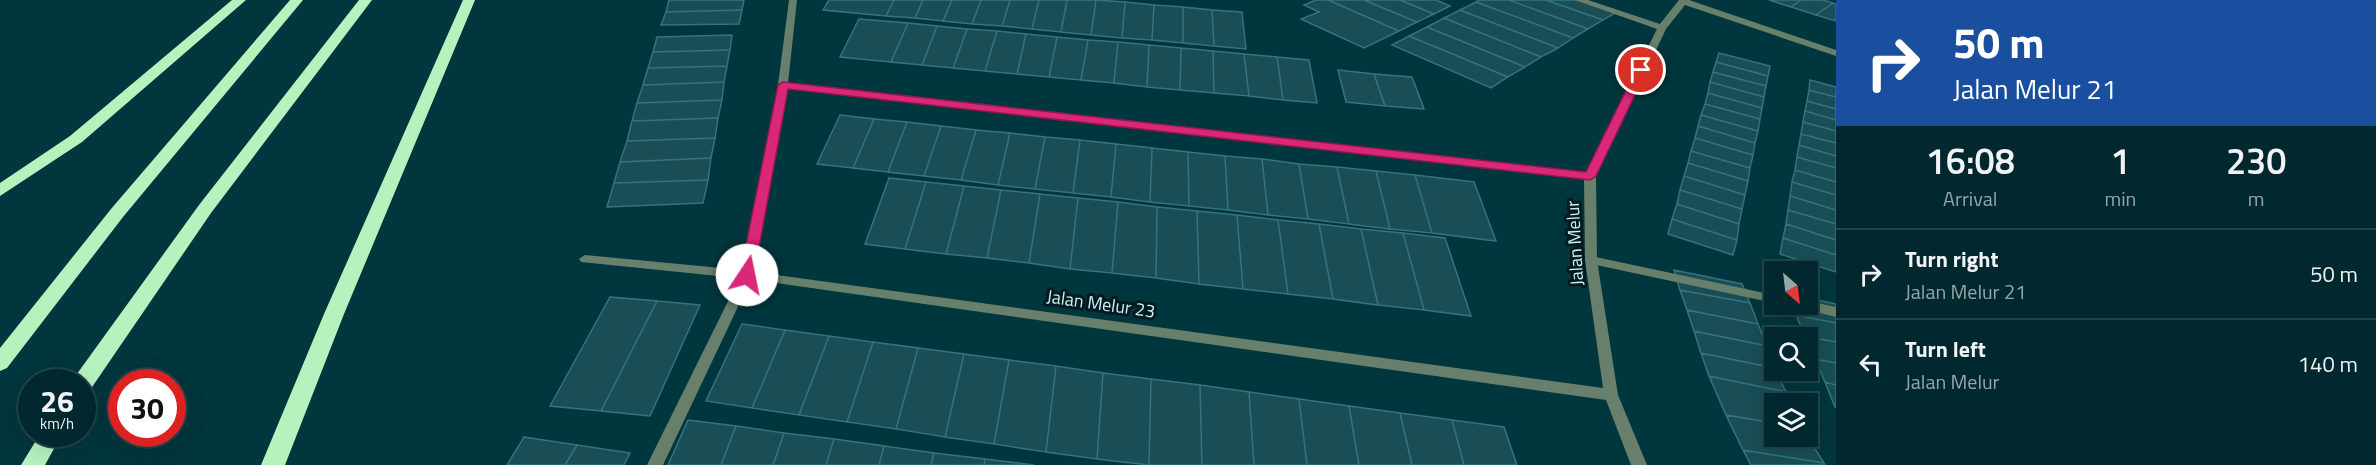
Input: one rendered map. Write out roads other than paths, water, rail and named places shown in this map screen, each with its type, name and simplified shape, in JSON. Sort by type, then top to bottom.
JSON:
[{"type":"highway","points":[[0,191],[76,139],[240,0]]},
{"type":"highway","points":[[0,363],[117,213],[297,0]]},
{"type":"highway","points":[[93,369],[205,209],[366,0]]},
{"type":"highway","points":[[273,465],[334,314],[469,0]]},
{"type":"highway","points":[[33,465],[43,447]]},
{"type":"street","points":[[655,465],[747,275],[783,85],[793,0]]},
{"type":"street","points":[[1579,0],[1662,28]]},
{"type":"street","points":[[1683,1],[1836,53]]},
{"type":"street","name":"Jalan Melur","points":[[1639,465],[1611,395],[1591,260],[1590,176],[1662,28],[1683,1]]},
{"type":"street","points":[[783,85],[1590,176]]},
{"type":"street","name":"Jalan Melur 23","points":[[585,260],[747,275],[1611,395]]},
{"type":"street","points":[[1591,260],[1764,297]]},
{"type":"street","points":[[1818,308],[1836,312]]}]
